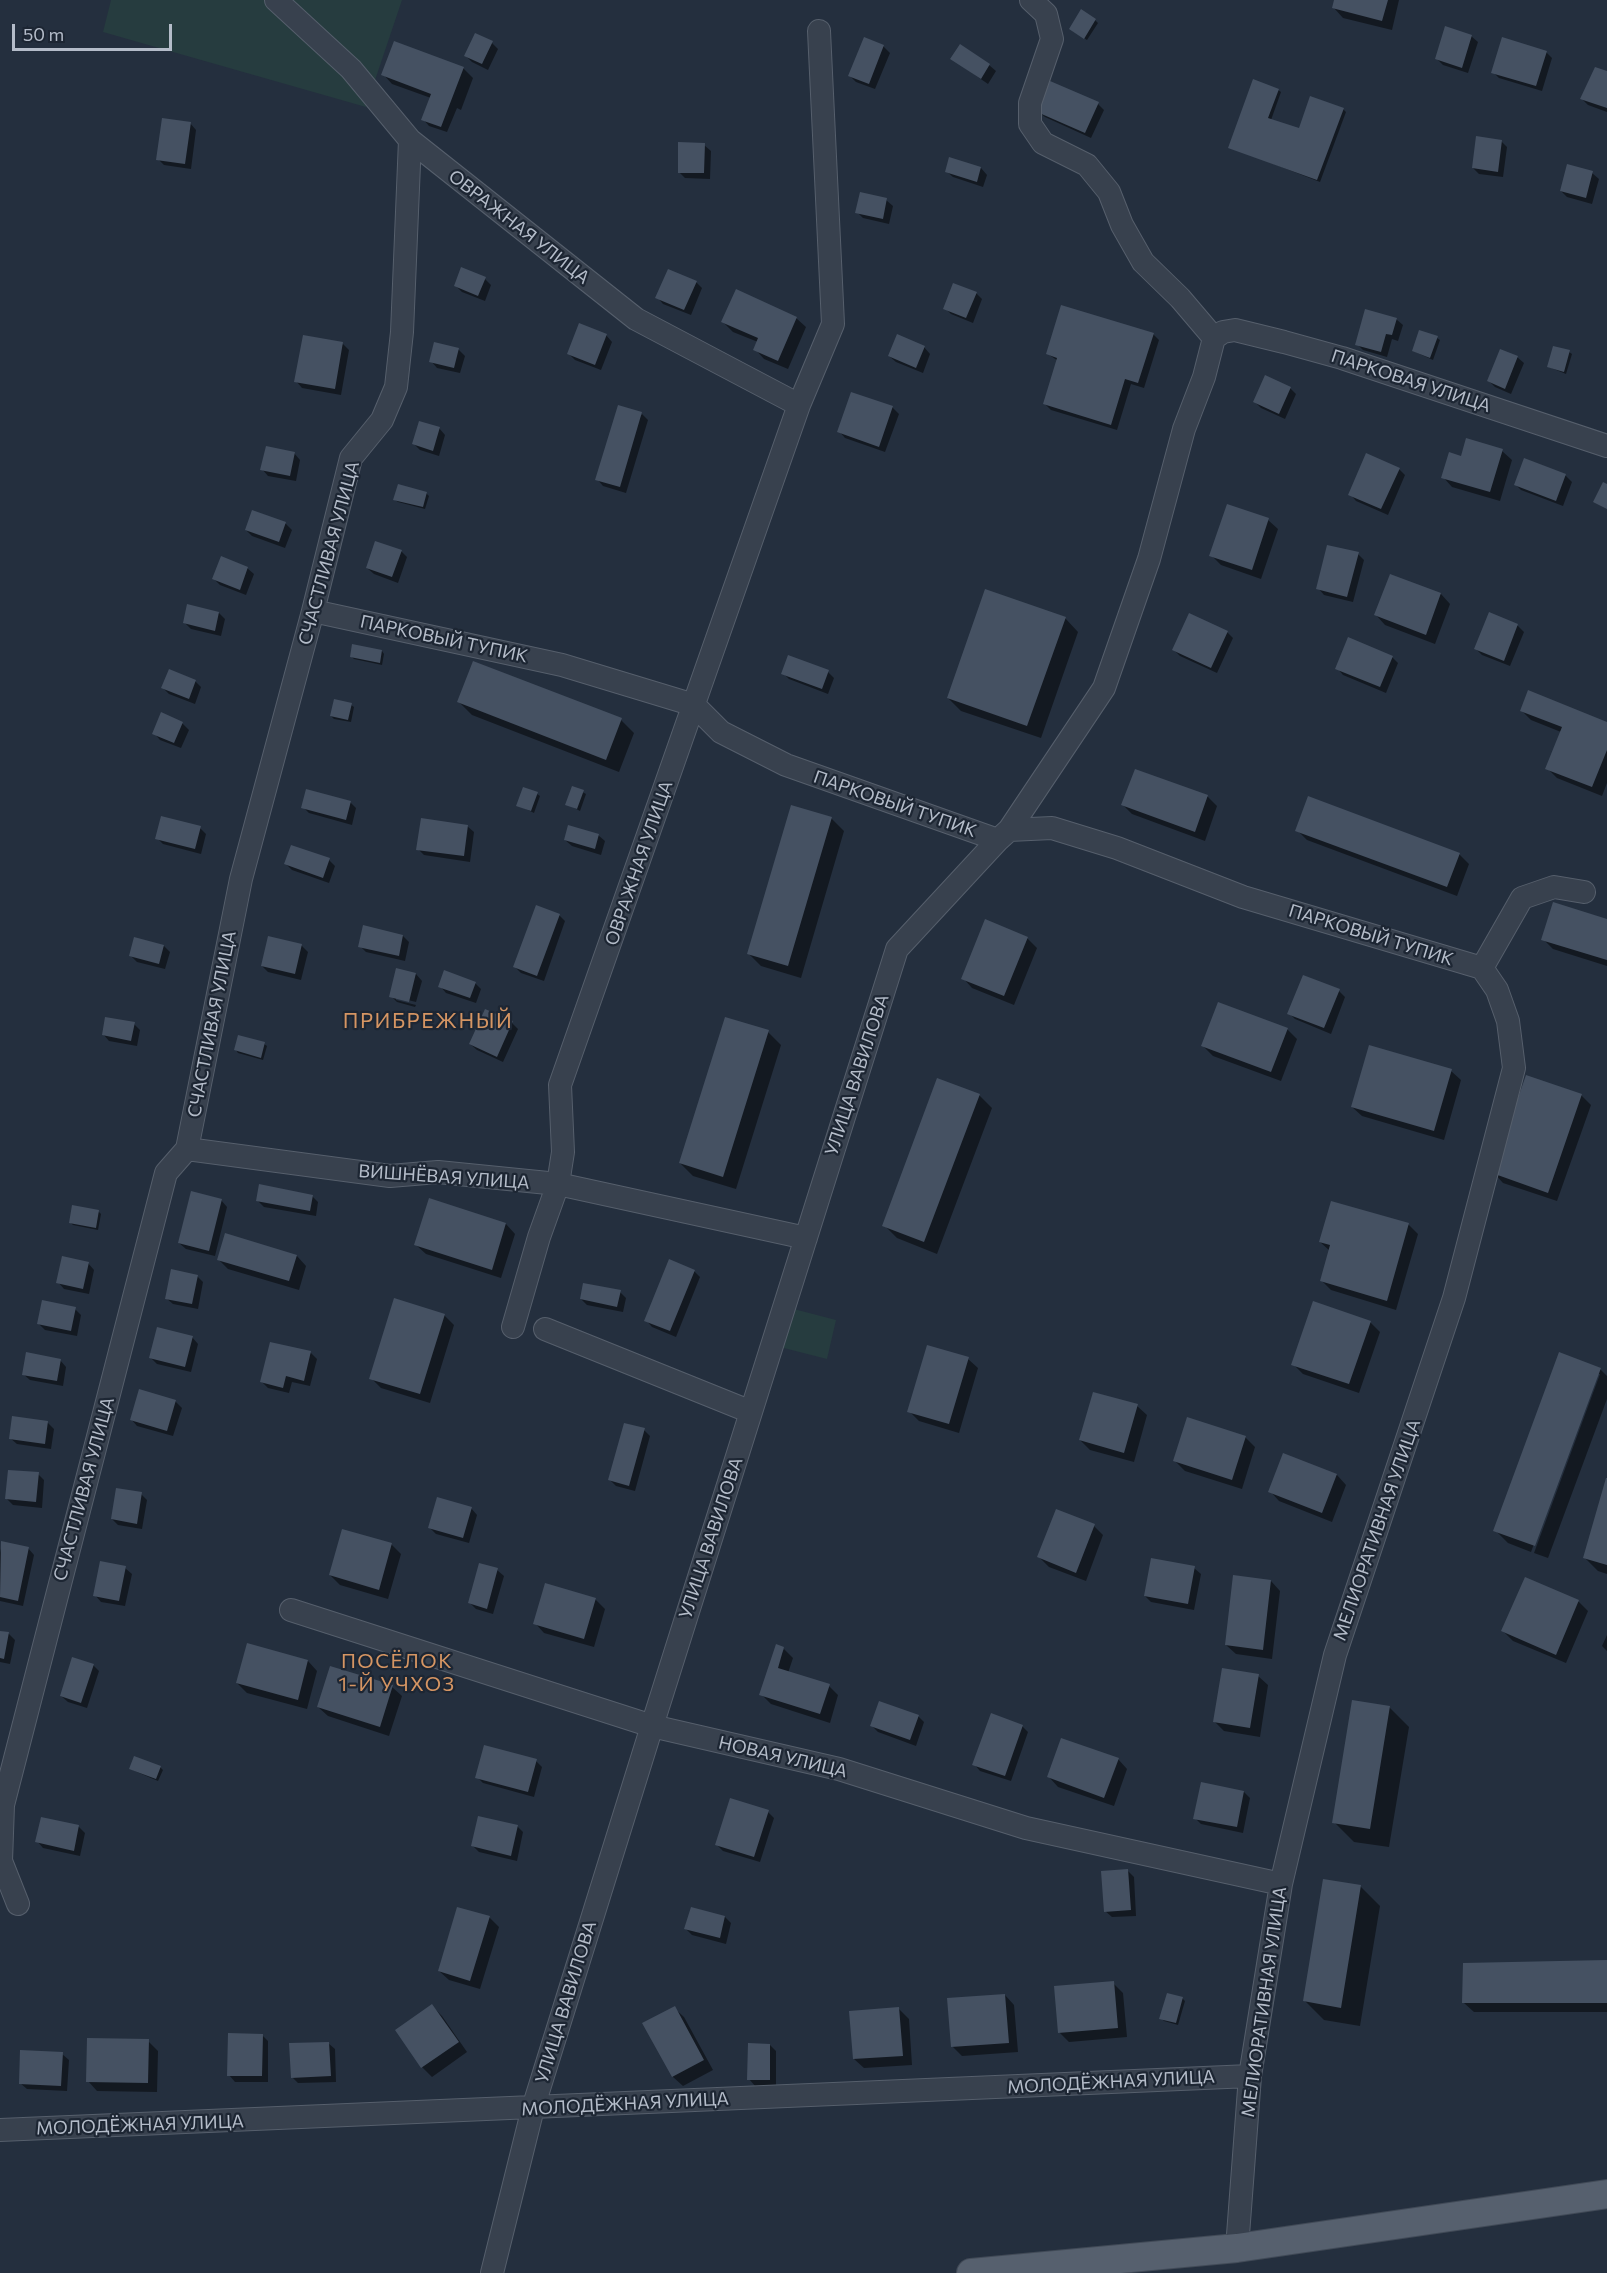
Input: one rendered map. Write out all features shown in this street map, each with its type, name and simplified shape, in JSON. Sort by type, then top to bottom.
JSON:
[{"type":"main road","points":[[970,2273],[1237,2248],[1607,2194]]},
{"type":"street","name":"ОВРАЖНАЯ УЛИЦА","points":[[276,0],[351,69],[410,140],[636,319],[799,405]]},
{"type":"street","points":[[1031,0],[1046,14],[1052,39],[1030,103],[1030,124],[1043,143],[1087,165],[1109,192],[1122,225],[1143,262],[1180,298],[1214,338]]},
{"type":"street","name":"ОВРАЖНАЯ УЛИЦА","points":[[513,1327],[539,1237],[558,1184],[563,1152],[560,1085],[799,405],[833,324],[819,31]]},
{"type":"street","name":"СЧАСТЛИВАЯ УЛИЦА","points":[[18,1904],[1,1861],[3,1805],[166,1173],[187,1149],[241,879],[351,459],[382,420],[396,387],[402,332],[410,140]]},
{"type":"street","name":"ПАРКОВАЯ УЛИЦА","points":[[1214,338],[1223,332],[1235,330],[1284,342],[1342,358],[1607,446]]},
{"type":"street","name":"УЛИЦА ВАВИЛОВА","points":[[492,2273],[533,2108],[897,949],[1003,835],[1104,688],[1149,559],[1184,429],[1204,377],[1214,338]]},
{"type":"street","name":"ПАРКОВЫЙ ТУПИК","points":[[313,611],[562,665],[694,705],[721,732],[786,765],[1003,835],[1052,828],[1117,848],[1244,897],[1482,968]]},
{"type":"street","points":[[1482,968],[1522,898],[1554,887],[1584,892]]},
{"type":"street","name":"МЕЛИОРАТИВНАЯ УЛИЦА","points":[[1237,2248],[1250,2076],[1281,1884],[1335,1655],[1454,1298],[1514,1068],[1508,1021],[1497,990],[1482,968]]},
{"type":"street","name":"ВИШНЁВАЯ УЛИЦА","points":[[187,1149],[390,1176],[438,1172],[558,1184],[806,1238]]},
{"type":"street","points":[[545,1329],[751,1412]]},
{"type":"street","name":"НОВАЯ УЛИЦА","points":[[291,1610],[652,1726],[839,1769],[1026,1828],[1281,1884]]},
{"type":"street","name":"МОЛОДЁЖНАЯ УЛИЦА","points":[[0,2130],[1250,2076]]},
{"type":"green space","points":[[111,0],[402,0],[366,107],[103,32]]},
{"type":"green space","points":[[790,1308],[836,1320],[827,1359],[780,1347]]},
{"type":"building","points":[[1334,0],[1388,0],[1382,21],[1332,8]]},
{"type":"building","points":[[1081,9],[1096,19],[1084,39],[1069,29]]},
{"type":"building","points":[[1445,26],[1472,35],[1462,68],[1435,59]]},
{"type":"building","points":[[475,33],[493,41],[482,64],[464,56]]},
{"type":"building","points":[[864,37],[884,45],[869,84],[848,76]]},
{"type":"building","points":[[1502,37],[1547,51],[1536,86],[1491,73]]},
{"type":"building","points":[[394,41],[464,67],[441,127],[421,120],[431,94],[381,75]]},
{"type":"building","points":[[960,44],[990,64],[981,79],[950,59]]},
{"type":"building","points":[[1595,67],[1607,71],[1607,108],[1580,99]]},
{"type":"building","points":[[1253,79],[1279,89],[1268,118],[1299,128],[1310,96],[1344,108],[1317,180],[1228,148]]},
{"type":"building","points":[[1050,81],[1099,102],[1085,133],[1037,112]]},
{"type":"building","points":[[162,118],[191,122],[185,164],[156,160]]},
{"type":"building","points":[[1476,136],[1502,140],[1498,172],[1472,168]]},
{"type":"building","points":[[678,142],[705,143],[704,173],[678,173]]},
{"type":"building","points":[[949,157],[981,167],[977,182],[945,172]]},
{"type":"building","points":[[1567,164],[1593,171],[1586,198],[1560,191]]},
{"type":"building","points":[[860,192],[887,198],[883,219],[855,213]]},
{"type":"building","points":[[461,267],[486,277],[478,296],[454,286]]},
{"type":"building","points":[[668,269],[697,281],[684,310],[655,298]]},
{"type":"building","points":[[953,283],[977,292],[966,318],[943,309]]},
{"type":"building","points":[[736,289],[797,317],[778,361],[753,350],[758,338],[721,322]]},
{"type":"building","points":[[1061,305],[1154,333],[1138,383],[1125,379],[1111,425],[1043,404],[1057,358],[1046,354]]},
{"type":"building","points":[[1365,309],[1397,318],[1392,335],[1386,334],[1381,352],[1355,345]]},
{"type":"building","points":[[579,323],[607,334],[595,365],[567,354]]},
{"type":"building","points":[[1419,330],[1438,336],[1430,358],[1412,351]]},
{"type":"building","points":[[897,334],[925,346],[916,368],[888,356]]},
{"type":"building","points":[[303,335],[343,342],[335,389],[294,382]]},
{"type":"building","points":[[434,342],[459,348],[454,368],[429,362]]},
{"type":"building","points":[[1553,346],[1570,350],[1564,372],[1547,367]]},
{"type":"building","points":[[1500,349],[1518,356],[1505,389],[1487,381]]},
{"type":"building","points":[[1265,375],[1291,387],[1279,414],[1253,402]]},
{"type":"building","points":[[851,392],[893,406],[879,447],[837,432]]},
{"type":"building","points":[[618,405],[642,412],[620,487],[595,480]]},
{"type":"building","points":[[419,421],[440,427],[433,451],[412,444]]},
{"type":"building","points":[[1466,438],[1503,449],[1490,492],[1441,478],[1449,452],[1461,456]]},
{"type":"building","points":[[266,446],[295,452],[290,476],[260,470]]},
{"type":"building","points":[[1366,453],[1400,468],[1381,509],[1348,495]]},
{"type":"building","points":[[1524,458],[1566,474],[1556,501],[1514,485]]},
{"type":"building","points":[[1603,482],[1607,484],[1607,509],[1593,502]]},
{"type":"building","points":[[398,484],[427,492],[423,507],[393,500]]},
{"type":"building","points":[[1227,504],[1269,518],[1252,570],[1209,556]]},
{"type":"building","points":[[252,510],[286,522],[279,542],[245,530]]},
{"type":"building","points":[[375,541],[402,550],[392,577],[366,568]]},
{"type":"building","points":[[1327,545],[1359,552],[1347,597],[1316,589]]},
{"type":"building","points":[[221,556],[248,567],[240,590],[212,579]]},
{"type":"building","points":[[1390,574],[1441,593],[1426,635],[1374,615]]},
{"type":"building","points":[[985,589],[1066,617],[1027,726],[947,698]]},
{"type":"building","points":[[187,604],[219,612],[215,631],[183,623]]},
{"type":"building","points":[[1489,612],[1518,624],[1504,661],[1474,649]]},
{"type":"building","points":[[1189,613],[1228,631],[1211,668],[1172,650]]},
{"type":"building","points":[[1348,637],[1393,656],[1380,687],[1335,669]]},
{"type":"building","points":[[352,644],[382,650],[380,663],[350,657]]},
{"type":"building","points":[[788,655],[829,670],[822,689],[781,674]]},
{"type":"building","points":[[473,661],[622,718],[606,760],[457,702]]},
{"type":"building","points":[[169,669],[196,680],[189,699],[161,688]]},
{"type":"building","points":[[1528,690],[1607,722],[1607,750],[1592,787],[1545,769],[1562,727],[1520,711]]},
{"type":"building","points":[[334,699],[352,703],[348,720],[330,716]]},
{"type":"building","points":[[161,712],[183,722],[174,743],[152,734]]},
{"type":"building","points":[[1135,769],[1208,795],[1195,832],[1121,805]]},
{"type":"building","points":[[572,786],[584,790],[577,809],[565,805]]},
{"type":"building","points":[[523,787],[538,792],[531,811],[516,806]]},
{"type":"building","points":[[306,789],[351,801],[346,820],[301,808]]},
{"type":"building","points":[[1308,796],[1460,853],[1447,887],[1295,831]]},
{"type":"building","points":[[791,805],[832,817],[788,966],[747,954]]},
{"type":"building","points":[[161,816],[201,826],[195,849],[155,839]]},
{"type":"building","points":[[421,818],[468,825],[464,856],[416,850]]},
{"type":"building","points":[[568,825],[599,834],[595,849],[564,840]]},
{"type":"building","points":[[291,845],[330,858],[323,878],[284,864]]},
{"type":"building","points":[[1553,902],[1607,919],[1607,960],[1541,940]]},
{"type":"building","points":[[536,905],[560,914],[537,976],[513,967]]},
{"type":"building","points":[[985,919],[1028,937],[1004,996],[961,979]]},
{"type":"building","points":[[363,925],[403,935],[399,956],[358,947]]},
{"type":"building","points":[[268,936],[302,944],[295,974],[261,966]]},
{"type":"building","points":[[134,937],[164,945],[159,964],[129,956]]},
{"type":"building","points":[[396,968],[416,973],[409,1002],[389,997]]},
{"type":"building","points":[[444,970],[476,982],[470,998],[438,987]]},
{"type":"building","points":[[1303,975],[1340,989],[1324,1028],[1287,1014]]},
{"type":"building","points":[[1218,1002],[1288,1028],[1271,1072],[1201,1046]]},
{"type":"building","points":[[485,1009],[513,1021],[497,1057],[469,1044]]},
{"type":"building","points":[[105,1017],[135,1022],[131,1041],[102,1035]]},
{"type":"building","points":[[725,1017],[769,1030],[723,1177],[679,1163]]},
{"type":"building","points":[[238,1035],[265,1042],[261,1058],[234,1050]]},
{"type":"building","points":[[1369,1045],[1452,1069],[1434,1131],[1351,1107]]},
{"type":"building","points":[[1526,1075],[1582,1094],[1548,1193],[1492,1173]]},
{"type":"building","points":[[937,1078],[980,1094],[924,1242],[882,1226]]},
{"type":"building","points":[[259,1184],[313,1195],[310,1211],[256,1201]]},
{"type":"building","points":[[191,1191],[222,1199],[209,1251],[178,1243]]},
{"type":"building","points":[[429,1198],[506,1223],[492,1270],[414,1245]]},
{"type":"building","points":[[1331,1201],[1409,1223],[1387,1301],[1320,1281],[1330,1245],[1319,1242]]},
{"type":"building","points":[[72,1205],[99,1210],[96,1228],[69,1223]]},
{"type":"building","points":[[225,1233],[297,1255],[289,1281],[217,1260]]},
{"type":"building","points":[[62,1256],[89,1262],[83,1289],[56,1283]]},
{"type":"building","points":[[669,1259],[695,1270],[670,1331],[644,1321]]},
{"type":"building","points":[[171,1269],[198,1275],[192,1304],[165,1299]]},
{"type":"building","points":[[583,1283],[621,1290],[617,1307],[580,1299]]},
{"type":"building","points":[[394,1298],[445,1314],[420,1394],[369,1379]]},
{"type":"building","points":[[42,1300],[76,1307],[71,1331],[37,1324]]},
{"type":"building","points":[[1313,1301],[1371,1321],[1349,1384],[1291,1365]]},
{"type":"building","points":[[157,1327],[193,1336],[185,1367],[149,1358]]},
{"type":"building","points":[[270,1342],[311,1351],[304,1381],[286,1376],[283,1388],[260,1382]]},
{"type":"building","points":[[927,1345],[969,1357],[949,1424],[907,1412]]},
{"type":"building","points":[[26,1352],[61,1359],[57,1381],[22,1375]]},
{"type":"building","points":[[1559,1352],[1601,1368],[1535,1546],[1493,1531]]},
{"type":"building","points":[[139,1389],[176,1400],[167,1431],[130,1420]]},
{"type":"building","points":[[1093,1392],[1138,1404],[1124,1453],[1079,1440]]},
{"type":"building","points":[[12,1416],[48,1421],[45,1444],[9,1439]]},
{"type":"building","points":[[1187,1417],[1246,1436],[1232,1480],[1173,1461]]},
{"type":"building","points":[[624,1423],[645,1428],[629,1486],[608,1480]]},
{"type":"building","points":[[1283,1453],[1337,1474],[1322,1513],[1268,1492]]},
{"type":"building","points":[[8,1470],[39,1472],[36,1502],[5,1499]]},
{"type":"building","points":[[1607,1478],[1607,1565],[1583,1558]]},
{"type":"building","points":[[116,1488],[142,1492],[137,1524],[111,1519]]},
{"type":"building","points":[[437,1497],[472,1507],[463,1538],[428,1528]]},
{"type":"building","points":[[1056,1509],[1095,1524],[1076,1573],[1037,1557]]},
{"type":"building","points":[[342,1529],[392,1543],[379,1590],[329,1575]]},
{"type":"building","points":[[1,1541],[29,1547],[18,1601],[0,1597]]},
{"type":"building","points":[[1151,1558],[1195,1566],[1188,1604],[1144,1596]]},
{"type":"building","points":[[100,1561],[126,1566],[119,1601],[93,1596]]},
{"type":"building","points":[[479,1563],[498,1568],[487,1609],[468,1603]]},
{"type":"building","points":[[1233,1575],[1271,1580],[1263,1650],[1225,1645]]},
{"type":"building","points":[[1525,1577],[1579,1600],[1556,1655],[1501,1631]]},
{"type":"building","points":[[545,1583],[596,1598],[584,1639],[533,1624]]},
{"type":"building","points":[[0,1631],[9,1632],[4,1659],[0,1658]]},
{"type":"building","points":[[247,1643],[308,1660],[298,1700],[236,1683]]},
{"type":"building","points":[[776,1644],[784,1647],[778,1668],[830,1684],[820,1714],[759,1695]]},
{"type":"building","points":[[72,1657],[94,1664],[81,1703],[60,1696]]},
{"type":"building","points":[[330,1666],[393,1685],[380,1727],[317,1707]]},
{"type":"building","points":[[1222,1668],[1259,1674],[1250,1728],[1213,1722]]},
{"type":"building","points":[[1352,1700],[1390,1706],[1370,1829],[1332,1823]]},
{"type":"building","points":[[879,1701],[919,1715],[910,1740],[870,1726]]},
{"type":"building","points":[[991,1713],[1023,1725],[1005,1776],[972,1765]]},
{"type":"building","points":[[1061,1738],[1119,1758],[1104,1798],[1047,1777]]},
{"type":"building","points":[[484,1745],[537,1759],[528,1792],[475,1778]]},
{"type":"building","points":[[134,1756],[161,1766],[156,1779],[129,1769]]},
{"type":"building","points":[[1201,1782],[1244,1791],[1237,1827],[1193,1819]]},
{"type":"building","points":[[730,1798],[769,1810],[754,1857],[715,1845]]},
{"type":"building","points":[[478,1816],[518,1825],[511,1856],[471,1846]]},
{"type":"building","points":[[41,1817],[79,1825],[74,1851],[35,1842]]},
{"type":"building","points":[[1128,1869],[1131,1910],[1104,1912],[1101,1871]]},
{"type":"building","points":[[1323,1879],[1361,1885],[1341,2008],[1303,2001]]},
{"type":"building","points":[[457,1907],[490,1916],[470,1981],[438,1971]]},
{"type":"building","points":[[691,1907],[725,1916],[720,1938],[684,1929]]},
{"type":"building","points":[[1607,1960],[1607,2003],[1462,2003],[1463,1963]]},
{"type":"building","points":[[1114,1981],[1118,2028],[1058,2033],[1054,1986]]},
{"type":"building","points":[[1167,1993],[1183,1997],[1176,2023],[1159,2019]]},
{"type":"building","points":[[1005,1994],[1009,2043],[951,2047],[947,1998]]},
{"type":"building","points":[[432,2004],[459,2042],[421,2068],[395,2030]]},
{"type":"building","points":[[675,2006],[704,2060],[672,2077],[642,2023]]},
{"type":"building","points":[[899,2007],[903,2056],[853,2059],[849,2011]]},
{"type":"building","points":[[228,2033],[263,2034],[262,2076],[227,2076]]},
{"type":"building","points":[[87,2038],[149,2039],[148,2083],[86,2082]]},
{"type":"building","points":[[329,2042],[331,2076],[291,2078],[289,2043]]},
{"type":"building","points":[[748,2043],[770,2044],[770,2080],[747,2080]]},
{"type":"building","points":[[20,2050],[63,2052],[61,2086],[19,2084]]},
{"type":"district","name":"ПРИБРЕЖНЫЙ","points":[[428,1021]]},
{"type":"district","name":"ПОСЁЛОК 1-Й УЧХОЗ","points":[[397,1672]]}]
